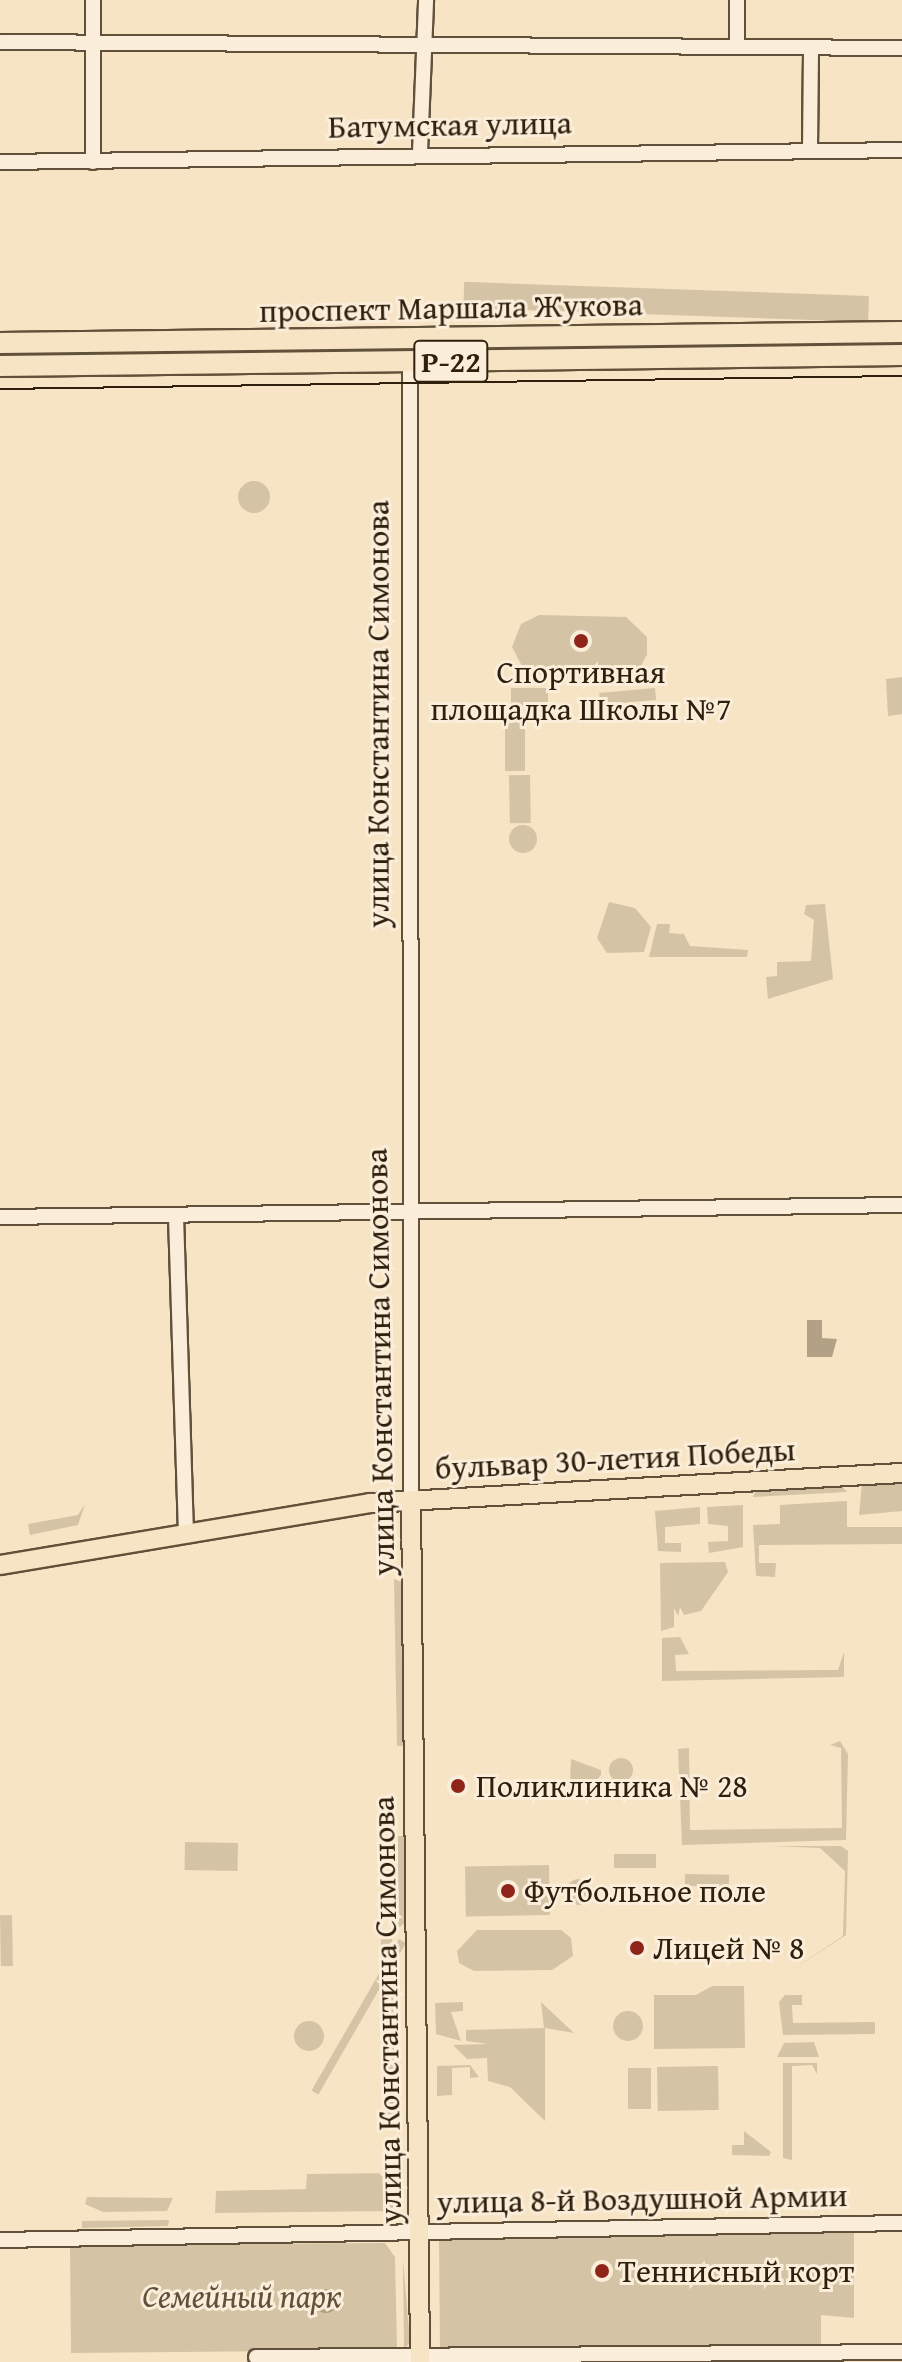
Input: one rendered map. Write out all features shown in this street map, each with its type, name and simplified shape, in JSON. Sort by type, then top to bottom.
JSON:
[{"type":"highway","name":"проспект Маршала Жукова","points":[[0,343],[902,332]]},
{"type":"highway","name":"проспект Маршала Жукова","points":[[0,366],[902,355]]},
{"type":"main road","name":"бульвар 30-летия Победы","points":[[0,1565],[186,1531],[411,1500],[902,1473]]},
{"type":"main road","name":"улица Константина Симонова","points":[[411,1500],[420,2361]]},
{"type":"street","points":[[93,0],[93,162]]},
{"type":"street","points":[[420,152],[426,0]]},
{"type":"street","points":[[737,0],[737,46]]},
{"type":"street","points":[[0,42],[93,40],[902,48]]},
{"type":"street","points":[[810,148],[811,48]]},
{"type":"street","name":"Батумская улица","points":[[0,162],[420,152],[902,150]]},
{"type":"street","name":"улица Константина Симонова","points":[[410,362],[408,1211],[411,1500]]},
{"type":"street","points":[[0,1217],[902,1205]]},
{"type":"street","points":[[176,1216],[186,1531]]},
{"type":"street","name":"улица 8-й Воздушной Армии","points":[[0,2240],[902,2223]]},
{"type":"street","points":[[256,2357],[420,2361],[902,2352]]},
{"type":"green space","points":[[464,282],[869,296],[868,322],[463,308]]},
{"type":"green space","points":[[254,481],[266,485],[270,497],[266,509],[254,513],[242,509],[238,497],[242,485]]},
{"type":"green space","name":"Спортивная площадка Школы №7","points":[[539,615],[626,617],[647,637],[647,655],[639,669],[625,672],[539,674],[523,668],[512,647],[521,624]]},
{"type":"green space","points":[[902,677],[902,714],[888,716],[886,679]]},
{"type":"green space","points":[[511,688],[548,688],[548,708],[511,708]]},
{"type":"green space","points":[[655,688],[656,700],[600,705],[599,693]]},
{"type":"green space","points":[[505,717],[525,717],[525,771],[505,771]]},
{"type":"green space","points":[[509,775],[530,775],[531,823],[510,823]]},
{"type":"green space","points":[[523,825],[533,829],[537,839],[533,849],[523,853],[513,849],[509,839],[513,829]]},
{"type":"green space","points":[[609,902],[635,908],[651,927],[644,952],[607,953],[597,938]]},
{"type":"green space","points":[[825,904],[833,979],[768,999],[766,977],[777,976],[777,962],[811,961],[814,920],[804,914],[806,905]]},
{"type":"green space","points":[[657,924],[670,924],[669,933],[684,934],[690,946],[748,950],[747,957],[649,957]]},
{"type":"green space","points":[[902,1482],[902,1511],[859,1515],[862,1483]]},
{"type":"green space","points":[[840,1484],[847,1492],[753,1497],[756,1490]]},
{"type":"green space","points":[[847,1501],[847,1527],[902,1527],[902,1544],[759,1545],[759,1563],[776,1563],[775,1577],[756,1576],[753,1525],[780,1524],[780,1505]]},
{"type":"green space","points":[[85,1504],[78,1525],[30,1535],[28,1524],[78,1515]]},
{"type":"green space","points":[[743,1505],[743,1547],[709,1553],[708,1542],[728,1541],[728,1526],[708,1524],[707,1507]]},
{"type":"green space","points":[[700,1507],[700,1524],[665,1527],[665,1543],[681,1543],[681,1552],[658,1551],[655,1511]]},
{"type":"green space","points":[[725,1562],[728,1572],[701,1611],[684,1615],[680,1607],[678,1616],[674,1608],[674,1627],[661,1631],[660,1563]]},
{"type":"green space","points":[[394,1579],[401,1582],[403,1746],[397,1746]]},
{"type":"green space","points":[[680,1637],[689,1654],[675,1655],[676,1671],[838,1670],[844,1652],[844,1677],[662,1681],[662,1638]]},
{"type":"green space","points":[[840,1741],[848,1754],[846,1840],[682,1845],[678,1749],[689,1748],[690,1830],[842,1828],[841,1748],[830,1745]]},
{"type":"green space","points":[[621,1758],[629,1762],[633,1770],[629,1778],[621,1782],[613,1778],[609,1770],[613,1762]]},
{"type":"green space","points":[[571,1759],[601,1770],[601,1784],[570,1783]]},
{"type":"green space","points":[[398,1836],[405,1836],[406,1922],[398,1928]]},
{"type":"green space","points":[[185,1842],[238,1843],[238,1871],[185,1870]]},
{"type":"green space","points":[[773,1846],[841,1846],[848,1851],[846,1935],[783,1976],[843,1936],[845,1871],[820,1848]]},
{"type":"green space","points":[[614,1854],[656,1854],[656,1868],[614,1868]]},
{"type":"green space","name":"Футбольное поле","points":[[549,1865],[550,1915],[466,1916],[465,1866]]},
{"type":"green space","points":[[685,1874],[729,1875],[729,1887],[685,1886]]},
{"type":"green space","points":[[579,1879],[588,1883],[592,1892],[588,1901],[579,1905],[570,1901],[566,1892],[570,1883]]},
{"type":"green space","points":[[0,1915],[12,1915],[13,1966],[1,1966]]},
{"type":"green space","points":[[477,1930],[561,1930],[571,1938],[573,1956],[552,1970],[474,1971],[459,1963],[457,1951]]},
{"type":"green space","points":[[381,1939],[392,1939],[395,2114],[384,2114]]},
{"type":"green space","points":[[399,1939],[406,1943],[318,2095],[312,2091]]},
{"type":"green space","points":[[712,1986],[744,1986],[745,2048],[654,2049],[654,1995],[696,1995]]},
{"type":"green space","points":[[785,1995],[802,1995],[802,2005],[792,2005],[793,2023],[875,2022],[875,2034],[783,2035],[779,2002]]},
{"type":"green space","points":[[463,2002],[463,2011],[451,2012],[461,2041],[436,2034],[435,2003]]},
{"type":"green space","points":[[541,2002],[574,2033],[545,2028],[545,2121],[510,2087],[488,2081],[487,2058],[467,2059],[453,2045],[489,2044],[466,2041],[466,2030],[544,2028]]},
{"type":"green space","points":[[628,2011],[639,2015],[643,2026],[639,2037],[628,2041],[617,2037],[613,2026],[617,2015]]},
{"type":"green space","points":[[309,2021],[315,2022],[323,2030],[323,2042],[315,2050],[309,2051],[303,2050],[295,2042],[294,2036],[295,2030],[303,2022]]},
{"type":"green space","points":[[814,2042],[819,2057],[777,2057],[784,2043]]},
{"type":"green space","points":[[783,2063],[817,2063],[817,2074],[812,2065],[792,2066],[792,2160],[783,2158]]},
{"type":"green space","points":[[470,2065],[479,2077],[470,2078],[470,2067],[452,2068],[452,2095],[437,2096],[437,2066]]},
{"type":"green space","points":[[718,2066],[719,2110],[658,2111],[657,2067]]},
{"type":"green space","points":[[628,2068],[651,2068],[651,2109],[628,2109]]},
{"type":"green space","points":[[744,2131],[771,2152],[769,2156],[732,2155],[732,2145],[744,2145]]},
{"type":"green space","points":[[393,2173],[393,2211],[215,2213],[216,2191],[306,2189],[307,2174]]},
{"type":"green space","points":[[87,2197],[173,2198],[167,2211],[103,2212],[85,2204]]},
{"type":"green space","points":[[169,2220],[168,2226],[82,2228],[82,2221]]},
{"type":"green space","points":[[854,2229],[854,2318],[821,2315],[821,2344],[440,2351],[439,2235]]},
{"type":"green space","name":"Семейный парк","points":[[385,2243],[395,2257],[397,2350],[71,2353],[70,2245]]},
{"type":"green space","points":[[403,2259],[410,2342],[404,2350]]},
{"type":"shaded area","points":[[807,1320],[822,1320],[822,1338],[837,1339],[832,1357],[807,1357]]},
{"type":"shaded area","points":[[326,2289],[335,2292],[338,2301],[335,2310],[326,2313],[317,2310],[314,2301],[317,2292]]},
{"type":"tram line","points":[[0,389],[902,376]]},
{"type":"place","name":"Спортивная площадка Школы №7","points":[[581,641]]},
{"type":"place","name":"Поликлиника № 28","points":[[458,1786]]},
{"type":"place","name":"Футбольное поле","points":[[508,1891]]},
{"type":"place","name":"Лицей № 8","points":[[637,1948]]},
{"type":"place","name":"Теннисный корт","points":[[602,2271]]}]
